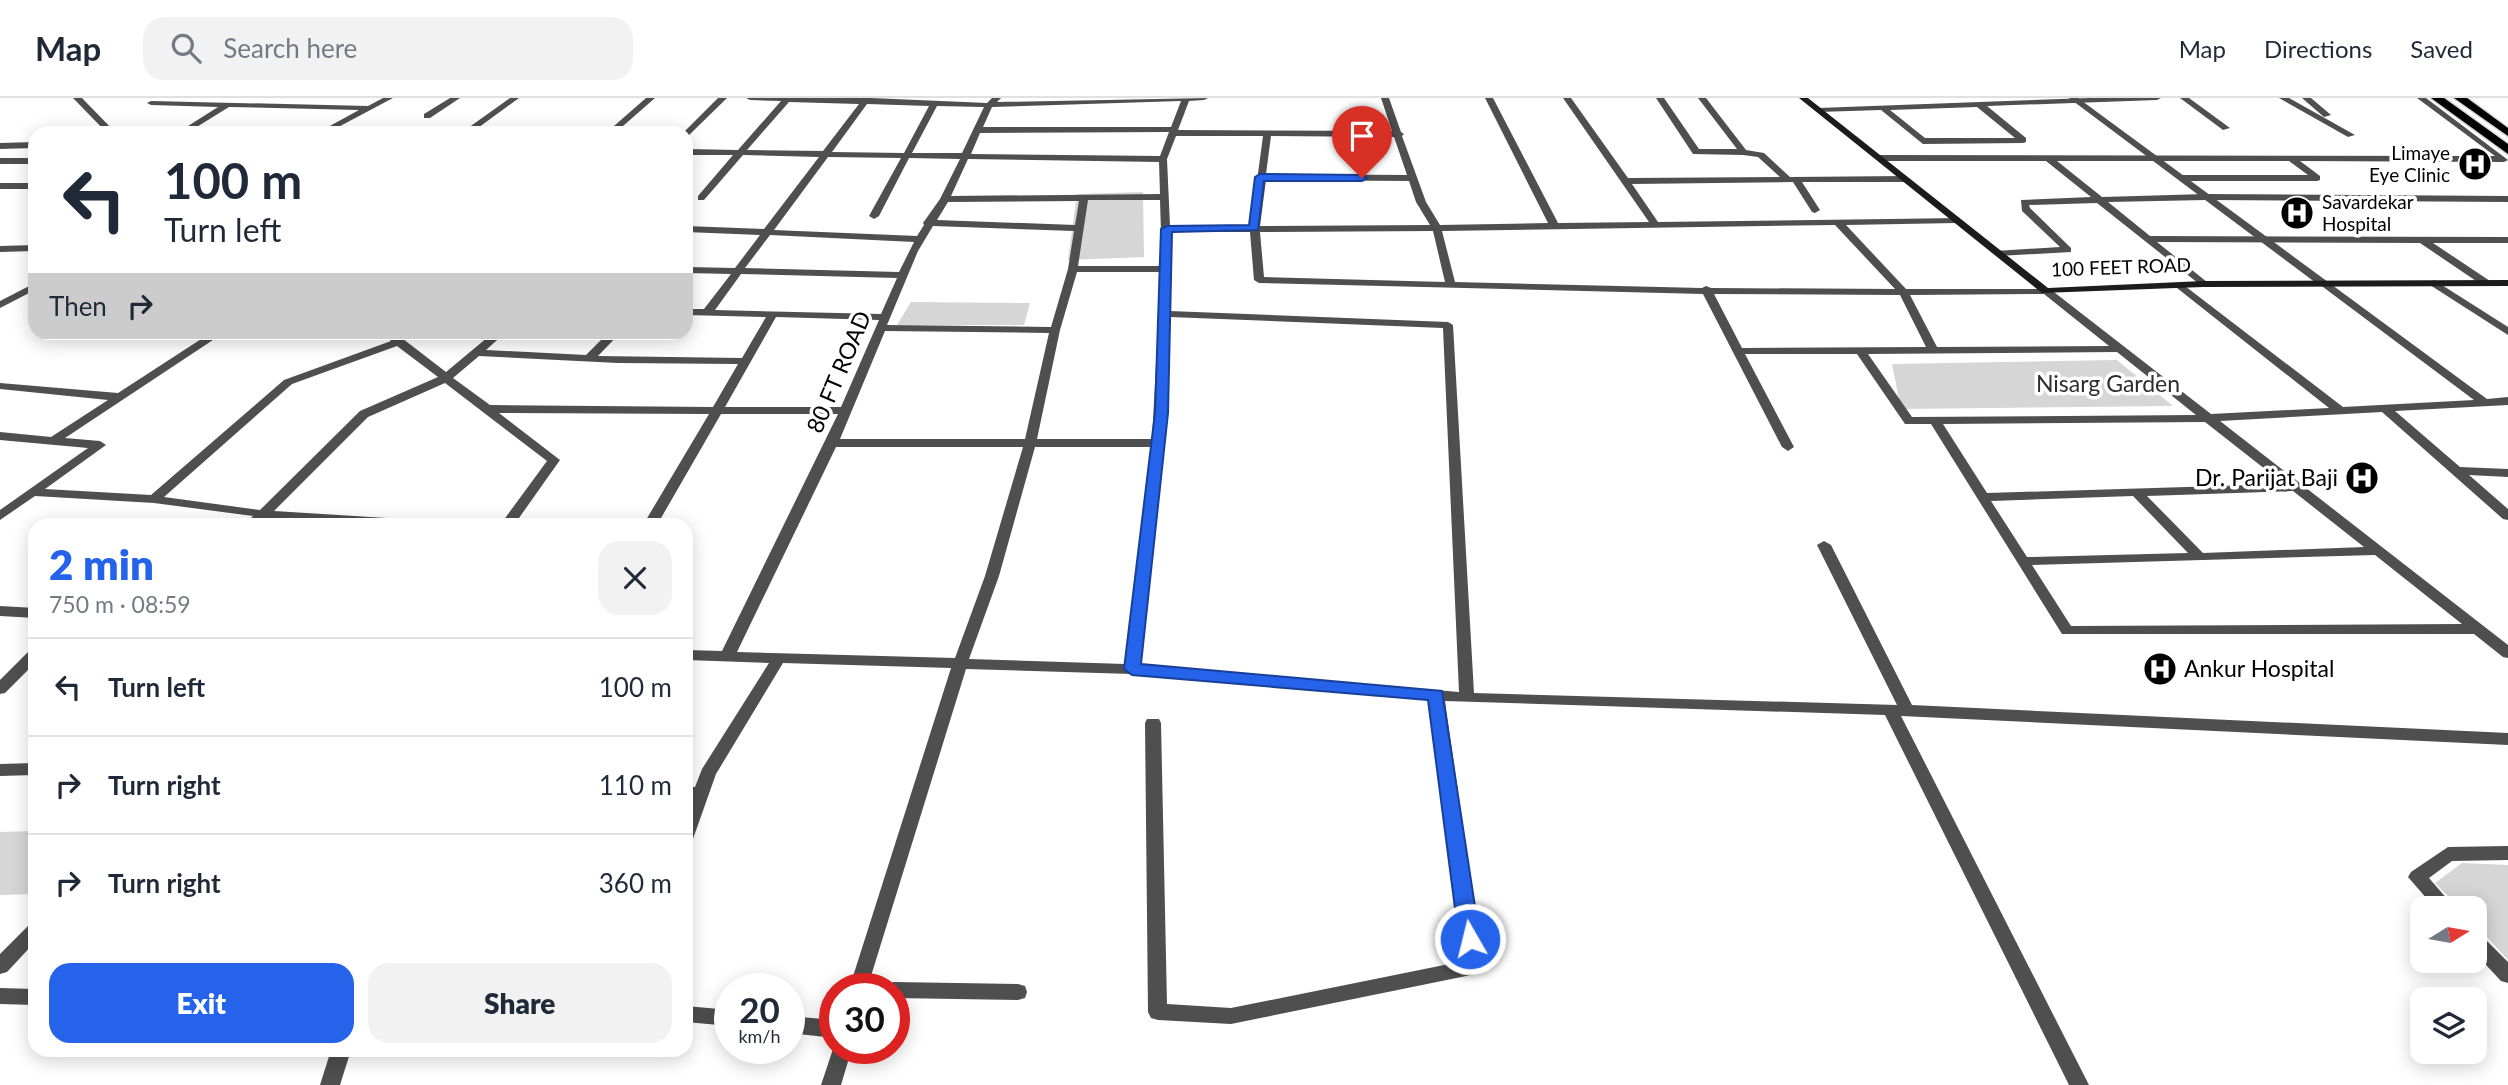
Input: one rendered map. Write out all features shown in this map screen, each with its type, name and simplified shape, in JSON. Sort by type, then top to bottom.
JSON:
[{"type":"highway","points":[[2437,98],[2507,157]]},
{"type":"highway","points":[[2460,98],[2508,133]]},
{"type":"main road","name":"100 FEET ROAD","points":[[1802,98],[2046,291],[2203,284],[2508,284]]},
{"type":"street","points":[[77,98],[106,126]]},
{"type":"street","points":[[193,126],[239,98]]},
{"type":"street","points":[[335,126],[389,98]]},
{"type":"street","points":[[427,116],[456,98]]},
{"type":"street","points":[[475,126],[515,98]]},
{"type":"street","points":[[618,126],[651,98]]},
{"type":"street","points":[[693,128],[723,98]]},
{"type":"street","points":[[750,98],[993,102],[1204,98]]},
{"type":"street","points":[[1385,98],[1400,134],[1421,202],[1437,228],[1451,286]]},
{"type":"street","points":[[1489,98],[1554,225]]},
{"type":"street","points":[[1566,98],[1656,225]]},
{"type":"street","points":[[1660,98],[1696,152],[1743,152],[1761,155],[1792,180],[1815,210]]},
{"type":"street","points":[[1702,98],[1743,152]]},
{"type":"street","points":[[1818,110],[2157,98]]},
{"type":"street","points":[[2184,98],[2226,128]]},
{"type":"street","points":[[2283,98],[2351,135],[2306,98]]},
{"type":"street","points":[[2421,98],[2507,157]]},
{"type":"street","points":[[701,198],[787,99]]},
{"type":"street","points":[[1132,669],[1158,443],[1167,229],[1163,159],[1186,99]]},
{"type":"street","points":[[707,313],[866,100]]},
{"type":"street","points":[[2075,100],[2485,403]]},
{"type":"street","points":[[874,216],[929,101]]},
{"type":"street","name":"80 FT ROAD","points":[[727,656],[832,443],[920,239],[945,199],[993,102]]},
{"type":"street","points":[[151,103],[370,108]]},
{"type":"street","points":[[1882,107],[1923,141],[2023,139],[1979,104]]},
{"type":"street","points":[[977,130],[1400,134]]},
{"type":"street","points":[[1266,134],[1255,228],[1259,280],[1451,286],[1706,289],[1781,293],[2046,291],[2508,653]]},
{"type":"street","points":[[0,160],[21,145]]},
{"type":"street","points":[[0,146],[28,145]]},
{"type":"street","points":[[693,152],[1163,159]]},
{"type":"street","points":[[1879,158],[2507,157]]},
{"type":"street","points":[[2048,158],[2203,284]]},
{"type":"street","points":[[2181,178],[2317,178],[2290,158]]},
{"type":"street","points":[[0,160],[28,161]]},
{"type":"street","points":[[1260,177],[1413,178]]},
{"type":"street","points":[[1625,181],[1905,179]]},
{"type":"street","points":[[0,186],[28,186]]},
{"type":"street","points":[[945,199],[1165,197]]},
{"type":"street","points":[[1998,253],[2068,250],[2025,209],[2024,202],[2206,197],[2508,199]]},
{"type":"street","points":[[863,973],[960,664],[992,576],[1030,442],[1055,330],[1073,270],[1084,198]]},
{"type":"street","points":[[1167,229],[1957,220]]},
{"type":"street","points":[[1838,222],[1904,293],[1932,348]]},
{"type":"street","points":[[928,223],[1079,228]]},
{"type":"street","points":[[693,229],[920,239]]},
{"type":"street","points":[[2146,239],[2508,240]]},
{"type":"street","points":[[2423,240],[2486,283]]},
{"type":"street","points":[[0,249],[28,248]]},
{"type":"street","points":[[1073,270],[1165,269]]},
{"type":"street","points":[[693,270],[903,275]]},
{"type":"street","points":[[2434,283],[2508,332]]},
{"type":"street","points":[[2181,286],[2340,411]]},
{"type":"street","points":[[3,301],[28,289]]},
{"type":"street","points":[[1706,289],[1788,447]]},
{"type":"street","points":[[693,312],[773,314],[883,323],[1055,330]]},
{"type":"street","points":[[654,518],[773,314]]},
{"type":"street","points":[[1165,314],[1448,325],[1467,698]]},
{"type":"street","points":[[51,442],[207,340]]},
{"type":"street","points":[[396,340],[554,460],[512,518]]},
{"type":"street","points":[[259,518],[364,414],[446,378],[491,340]]},
{"type":"street","points":[[588,359],[608,340]]},
{"type":"street","points":[[155,499],[288,382],[398,342]]},
{"type":"street","points":[[1740,351],[2122,349]]},
{"type":"street","points":[[1860,350],[1909,421],[2210,418],[2508,401]]},
{"type":"street","points":[[476,353],[588,359],[745,360]]},
{"type":"street","points":[[0,386],[117,397]]},
{"type":"street","points":[[2384,408],[2508,516]]},
{"type":"street","points":[[486,409],[846,411]]},
{"type":"street","points":[[1935,421],[2067,631],[2477,629]]},
{"type":"street","points":[[0,436],[100,445],[0,516]]},
{"type":"street","points":[[832,443],[1158,443]]},
{"type":"street","points":[[2456,471],[2508,473]]},
{"type":"street","points":[[1981,497],[2297,487]]},
{"type":"street","points":[[32,492],[155,499],[263,514],[326,518]]},
{"type":"street","points":[[2137,493],[2200,557]]},
{"type":"street","points":[[1824,545],[1899,710],[2079,1085]]},
{"type":"street","points":[[2023,561],[2378,551]]},
{"type":"street","points":[[0,611],[28,613]]},
{"type":"street","points":[[693,655],[1132,669],[1467,698],[1899,710],[2508,739]]},
{"type":"street","points":[[694,793],[779,658]]},
{"type":"street","points":[[0,689],[28,661]]},
{"type":"street","points":[[1153,723],[1158,1012],[1231,1016],[1474,967],[1436,695]]},
{"type":"street","points":[[0,770],[28,769]]},
{"type":"street","points":[[2435,896],[2417,877],[2448,854],[2508,853]]},
{"type":"street","points":[[0,966],[28,936]]},
{"type":"street","points":[[2487,953],[2508,975]]},
{"type":"street","points":[[910,989],[1018,992]]},
{"type":"street","points":[[0,996],[28,997]]},
{"type":"street","points":[[693,1015],[714,1017]]},
{"type":"street","points":[[330,1085],[339,1057]]},
{"type":"street","points":[[831,1085],[837,1064]]},
{"type":"green space","points":[[1143,192],[1144,257],[1068,260],[1077,194]]},
{"type":"green space","points":[[911,302],[1030,303],[1024,325],[897,325]]},
{"type":"green space","name":"Nisarg Garden","points":[[2117,360],[2173,406],[1901,409],[1892,364]]},
{"type":"green space","points":[[28,831],[28,894],[0,895],[0,832]]},
{"type":"green space","points":[[2462,863],[2508,865],[2508,960],[2487,937],[2487,896],[2448,896],[2435,883]]},
{"type":"place","name":"Limaye Eye Clinic","points":[[2475,164]]},
{"type":"place","name":"Savardekar Hospital","points":[[2297,213]]},
{"type":"place","name":"Dr. Parijat Baji","points":[[2362,478]]},
{"type":"place","name":"Ankur Hospital","points":[[2160,669]]},
{"type":"route","points":[[1362,178],[1260,177],[1255,228],[1167,229],[1161,413],[1132,669],[1436,695],[1470,939]]}]
